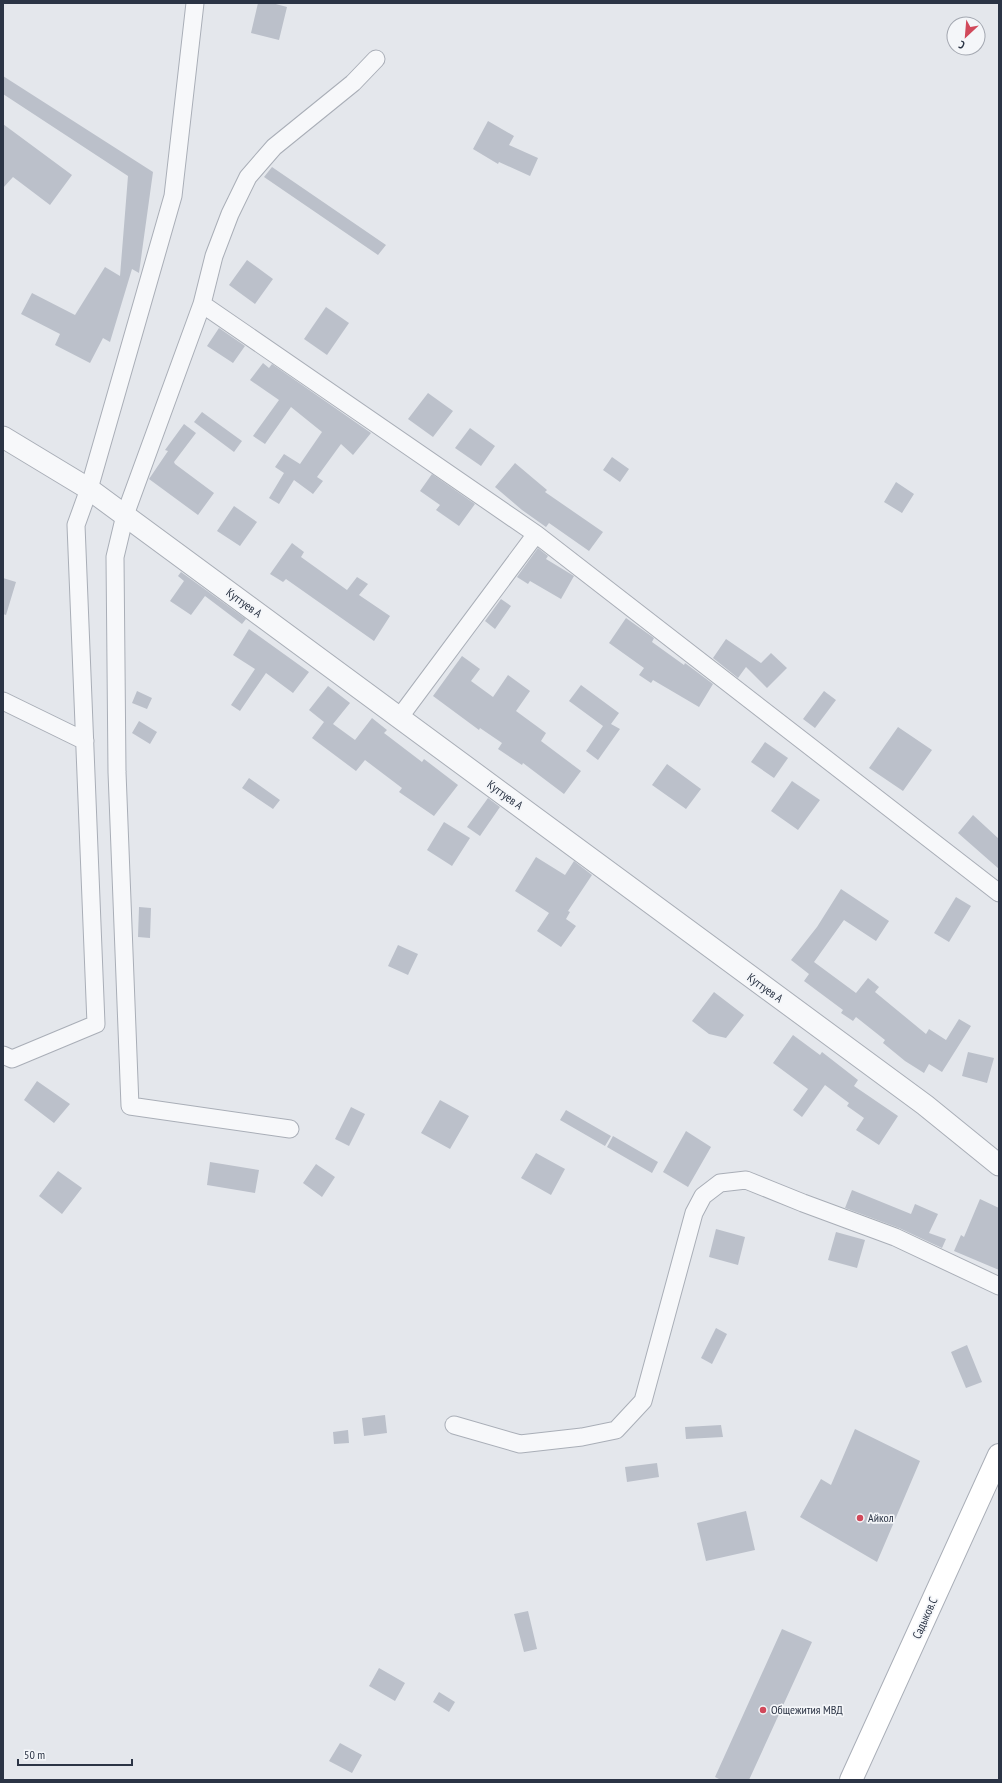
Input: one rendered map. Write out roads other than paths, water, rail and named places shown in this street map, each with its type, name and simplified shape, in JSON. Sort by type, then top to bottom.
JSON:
[{"type":"main road","name":"Садыков.С","points":[[851,1780],[999,1455]]},
{"type":"street","points":[[6,1062],[96,1024],[76,525],[89,489],[173,196],[195,3]]},
{"type":"street","points":[[290,1129],[130,1106],[117,772],[115,557],[125,515],[202,304],[217,249],[230,214],[248,177],[274,147],[353,83],[376,59]]},
{"type":"street","points":[[202,304],[536,534],[999,893]]},
{"type":"street","name":"Куттуев А","points":[[3,437],[89,489],[125,515],[918,1100],[999,1164]]},
{"type":"street","points":[[399,718],[536,534]]},
{"type":"street","points":[[3,701],[85,742]]},
{"type":"street","points":[[454,1424],[520,1444],[582,1437],[616,1430],[643,1401],[694,1213],[703,1196],[720,1183],[746,1180],[803,1204],[895,1237],[999,1286]]},
{"type":"place","name":"Айкол","points":[[860,1518]]},
{"type":"place","name":"Общежития МВД","points":[[763,1710]]}]
